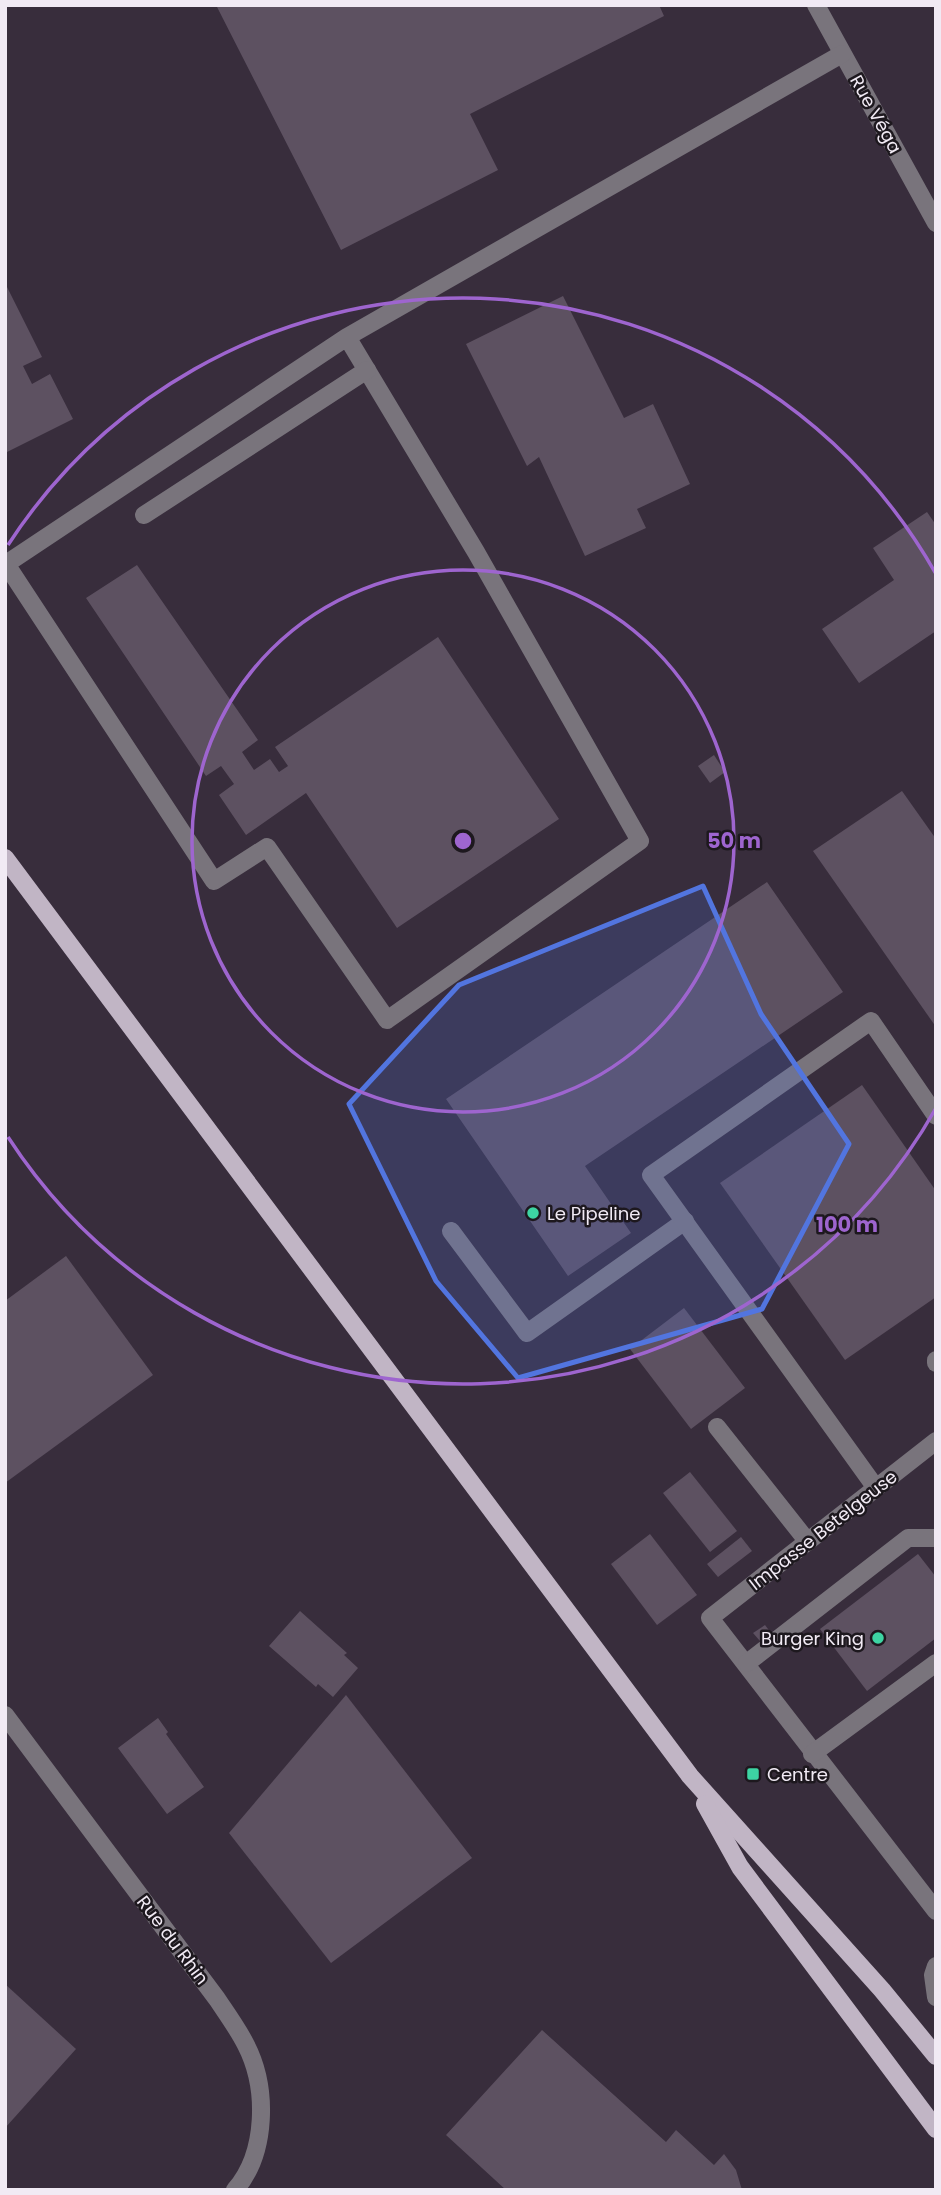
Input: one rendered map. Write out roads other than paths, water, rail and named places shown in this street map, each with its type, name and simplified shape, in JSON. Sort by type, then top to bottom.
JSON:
[{"type":"main road","points":[[5,858],[690,1776],[882,1990],[936,2056]]},
{"type":"main road","points":[[690,1776],[740,1867],[936,2129]]},
{"type":"street","name":"Rue Véga","points":[[816,5],[936,223]]},
{"type":"street","points":[[347,337],[475,552],[640,841],[387,1020],[267,847],[214,881],[6,564],[347,337],[842,54]]},
{"type":"street","points":[[144,515],[367,370]]},
{"type":"street","points":[[876,1488],[651,1175],[871,1021],[936,1116]]},
{"type":"street","points":[[451,1231],[527,1334],[685,1222]]},
{"type":"street","points":[[717,1427],[808,1542]]},
{"type":"street","name":"Impasse Betelgeuse","points":[[747,1663],[710,1618],[936,1441]]},
{"type":"street","points":[[936,1538],[908,1538],[747,1663],[812,1754],[936,1911]]},
{"type":"street","points":[[812,1754],[936,1663]]},
{"type":"street","name":"Rue du Rhin","points":[[5,1715],[217,1999],[247,2047],[261,2096],[258,2145],[246,2178],[235,2190]]},
{"type":"street","points":[[936,1966],[933,1975],[936,1997]]},
{"type":"place","name":"Le Pipeline","points":[[533,1213]]},
{"type":"place","name":"Burger King","points":[[878,1638]]},
{"type":"place","name":"Centre","points":[[753,1774]]}]
